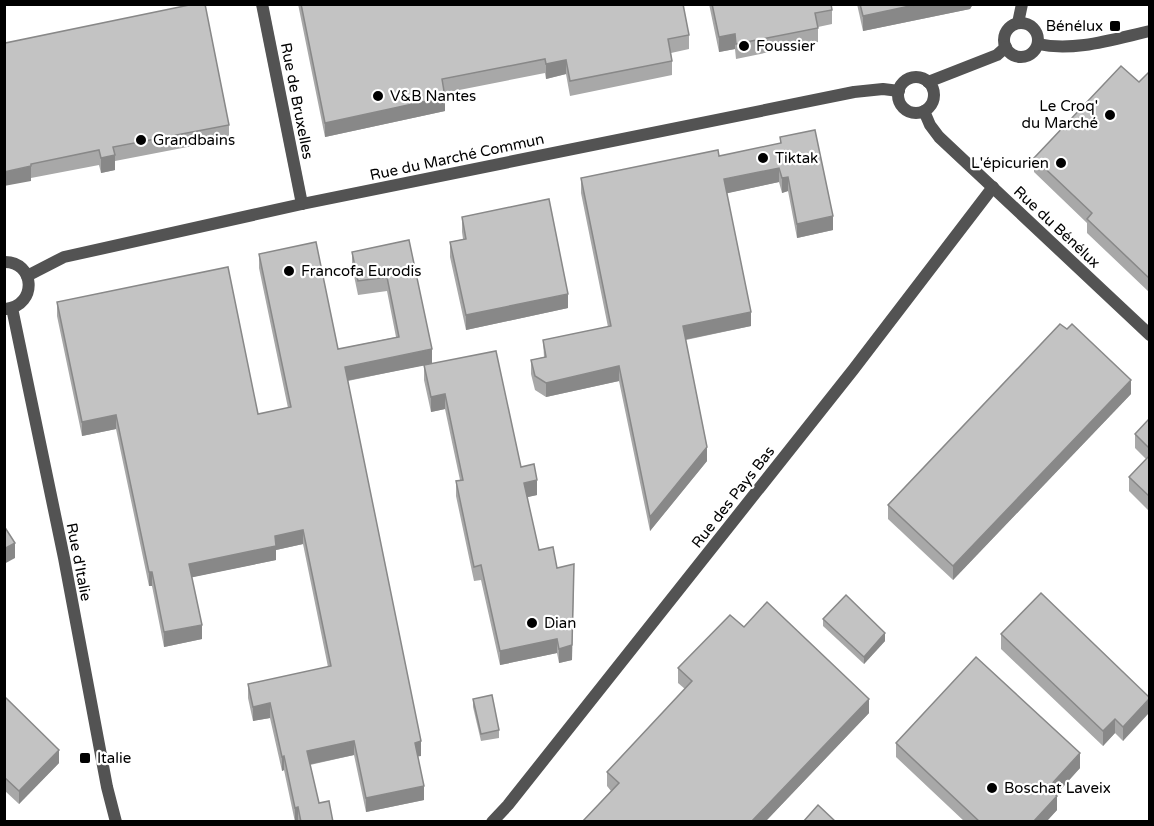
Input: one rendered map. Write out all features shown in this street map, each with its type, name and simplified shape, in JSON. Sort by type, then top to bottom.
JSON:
[{"type":"street","name":"Rue de Bruxelles","points":[[262,4],[302,204]]},
{"type":"street","points":[[1018,23],[1032,26],[1038,34],[1038,44],[1033,53],[1023,57],[1013,55],[1004,41],[1008,30],[1018,23],[1022,4]]},
{"type":"street","points":[[1038,44],[1054,47],[1071,46],[1149,31]]},
{"type":"street","points":[[928,82],[997,55],[1006,47]]},
{"type":"street","points":[[919,78],[928,82],[933,89],[931,105],[924,111],[913,113],[903,108],[898,97],[904,82],[908,79],[919,78]]},
{"type":"street","name":"Rue du Marché Commun","points":[[27,276],[64,257],[302,204],[854,92],[883,88],[899,91]]},
{"type":"street","name":"Rue du Bénélux","points":[[924,111],[939,137],[1149,335]]},
{"type":"street","name":"Rue des Pays Bas","points":[[492,822],[508,805],[853,370],[993,187]]},
{"type":"street","points":[[4,262],[16,264],[27,276],[29,291],[20,304],[8,308]]},
{"type":"street","name":"Rue d'Italie","points":[[8,308],[64,558],[106,787],[116,822]]},
{"type":"building","points":[[194,4],[205,4],[229,125],[113,147],[115,155],[101,158],[99,150],[4,172],[4,39],[5,43]]},
{"type":"building","points":[[301,4],[683,4],[689,35],[668,39],[672,61],[570,81],[566,60],[546,64],[545,59],[442,79],[445,97],[325,123]]},
{"type":"building","points":[[712,4],[831,4],[832,10],[815,13],[818,28],[736,44],[735,34],[719,37]]},
{"type":"building","points":[[860,4],[919,4],[863,16]]},
{"type":"building","points":[[1121,66],[1139,82],[1149,72],[1149,278],[1087,219],[1092,213],[1034,158]]},
{"type":"building","points":[[815,130],[833,216],[797,224],[788,177],[782,178],[779,168],[724,179],[751,312],[683,326],[707,447],[650,517],[619,366],[546,383],[535,376],[531,360],[546,357],[543,340],[611,326],[581,178],[718,150],[719,156],[781,143],[780,137]]},
{"type":"building","points":[[549,199],[568,294],[466,315],[450,242],[466,239],[462,217]]},
{"type":"building","points":[[409,240],[432,349],[345,367],[421,741],[415,743],[424,786],[366,798],[354,741],[307,751],[319,803],[329,801],[333,822],[301,822],[298,807],[295,808],[270,703],[253,707],[248,684],[331,666],[303,530],[275,536],[276,546],[189,564],[202,625],[164,632],[116,415],[82,422],[57,302],[228,267],[258,414],[291,407],[259,254],[316,242],[338,349],[399,337],[387,277],[358,281],[352,252]]},
{"type":"building","points":[[1060,324],[1067,329],[1072,324],[1131,380],[953,566],[888,505]]},
{"type":"building","points":[[496,351],[521,467],[534,464],[537,480],[524,483],[539,550],[553,547],[557,568],[574,564],[572,645],[559,649],[557,639],[500,651],[481,565],[474,567],[456,481],[463,480],[445,394],[431,397],[424,365]]},
{"type":"building","points":[[1149,421],[1149,448],[1135,434]]},
{"type":"building","points":[[1149,456],[1149,496],[1129,477]]},
{"type":"building","points":[[4,526],[15,543],[4,549]]},
{"type":"building","points":[[1041,593],[1149,697],[1123,727],[1115,719],[1103,731],[1001,634]]},
{"type":"building","points":[[846,595],[885,633],[864,657],[823,619]]},
{"type":"building","points":[[767,602],[869,699],[751,822],[582,822],[619,783],[607,772],[692,681],[678,668],[730,615],[744,627]]},
{"type":"building","points":[[976,657],[1080,753],[1048,788],[1057,796],[1033,822],[980,822],[896,743]]},
{"type":"building","points":[[492,695],[499,730],[481,734],[473,699]]},
{"type":"building","points":[[4,696],[59,750],[19,791],[4,777]]},
{"type":"building","points":[[818,805],[836,822],[803,822]]},
{"type":"place","name":"Bénélux","points":[[1115,26]]},
{"type":"place","name":"Foussier","points":[[744,46]]},
{"type":"place","name":"V&B Nantes","points":[[378,96]]},
{"type":"place","name":"Le Croq' du Marché","points":[[1110,115]]},
{"type":"place","name":"Grandbains","points":[[141,140]]},
{"type":"place","name":"Tiktak","points":[[763,158]]},
{"type":"place","name":"L'épicurien","points":[[1061,163]]},
{"type":"place","name":"Francofa Eurodis","points":[[289,271]]},
{"type":"place","name":"Dian","points":[[532,623]]},
{"type":"place","name":"Italie","points":[[85,758]]},
{"type":"place","name":"Boschat Laveix","points":[[992,788]]}]
